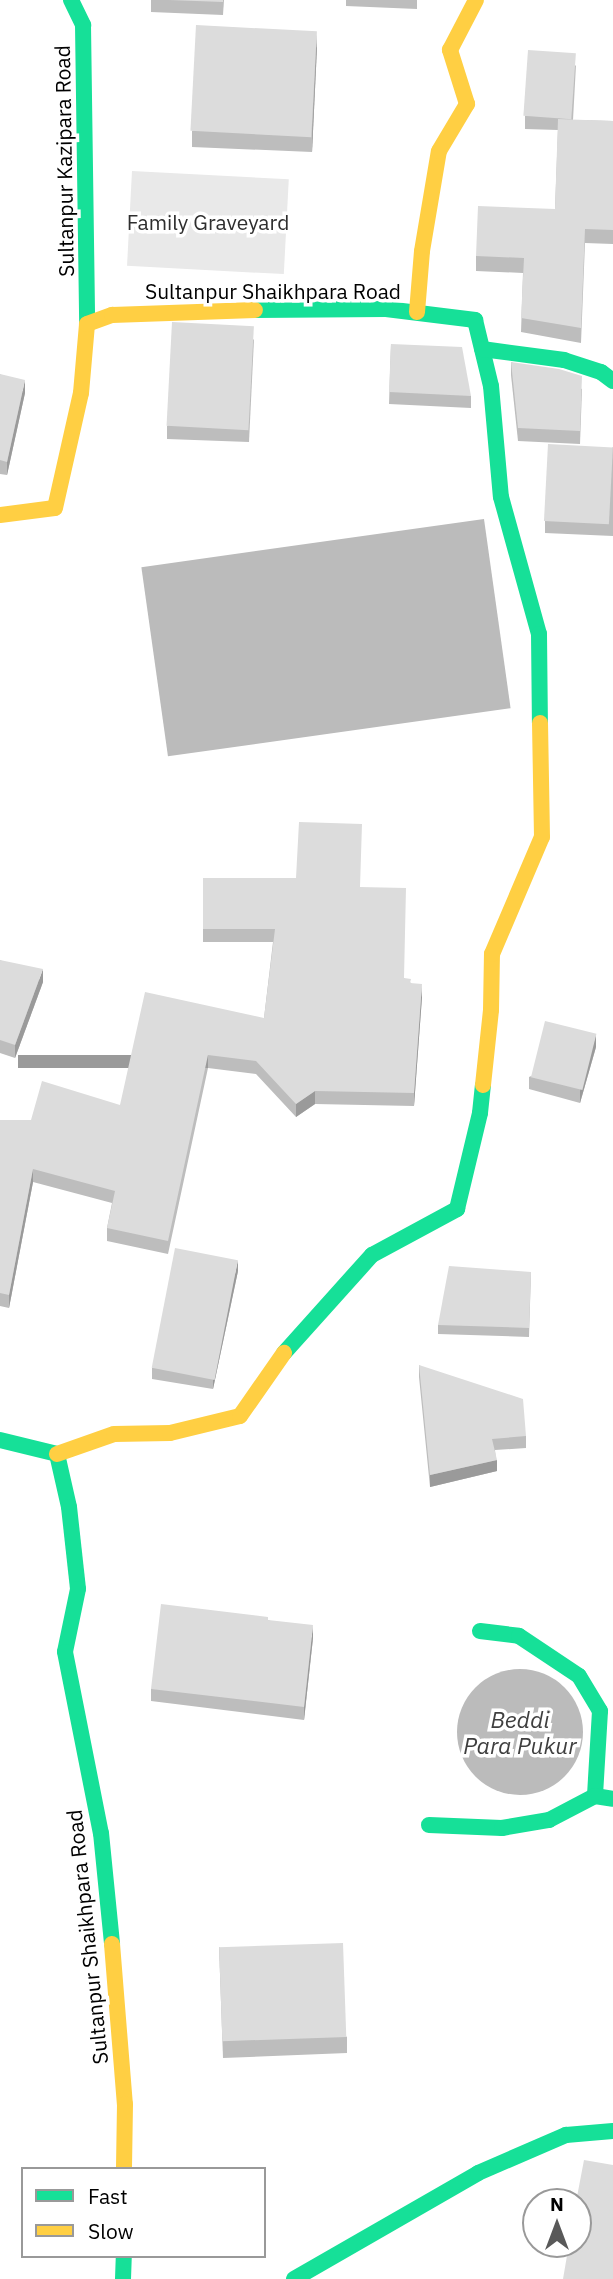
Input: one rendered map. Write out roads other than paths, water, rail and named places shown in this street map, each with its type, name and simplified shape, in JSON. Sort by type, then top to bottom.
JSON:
[{"type":"street","name":"Sultanpur Kazipara Road","points":[[71,0],[83,25],[88,224],[87,324]]},
{"type":"street","points":[[417,313],[422,251],[439,151],[467,104],[450,50],[476,0]]},
{"type":"street","name":"Sultanpur Shaikhpara Road","points":[[87,324],[112,315],[148,312],[386,309],[475,320],[491,386],[501,497],[539,634],[542,837],[492,954],[491,1010],[480,1113],[457,1209],[372,1255],[284,1353],[240,1416],[170,1433],[114,1434],[57,1454],[69,1507],[78,1589],[65,1652],[101,1833],[120,2008],[124,2167]]},
{"type":"street","points":[[0,515],[55,508],[80,393],[87,324]]},
{"type":"street","points":[[482,349],[564,360],[601,372],[613,381]]},
{"type":"street","points":[[0,1440],[57,1454]]},
{"type":"street","points":[[480,1631],[520,1636],[579,1676],[600,1711],[595,1796]]},
{"type":"street","points":[[429,1825],[502,1828],[549,1820],[595,1796],[613,1798]]},
{"type":"street","points":[[294,2279],[478,2173],[566,2135],[613,2131]]},
{"type":"street","points":[[123,2279],[124,2258]]},
{"type":"water","points":[[484,519],[511,708],[168,756],[141,567]]},
{"type":"water","name":"Beddi Para Pukur","points":[[520,1669],[544,1674],[564,1688],[578,1708],[583,1732],[578,1756],[564,1776],[544,1790],[520,1795],[496,1790],[476,1776],[462,1756],[457,1732],[462,1708],[476,1688],[496,1674]]},
{"type":"park label","name":"Family Graveyard","points":[[208,222]]}]
